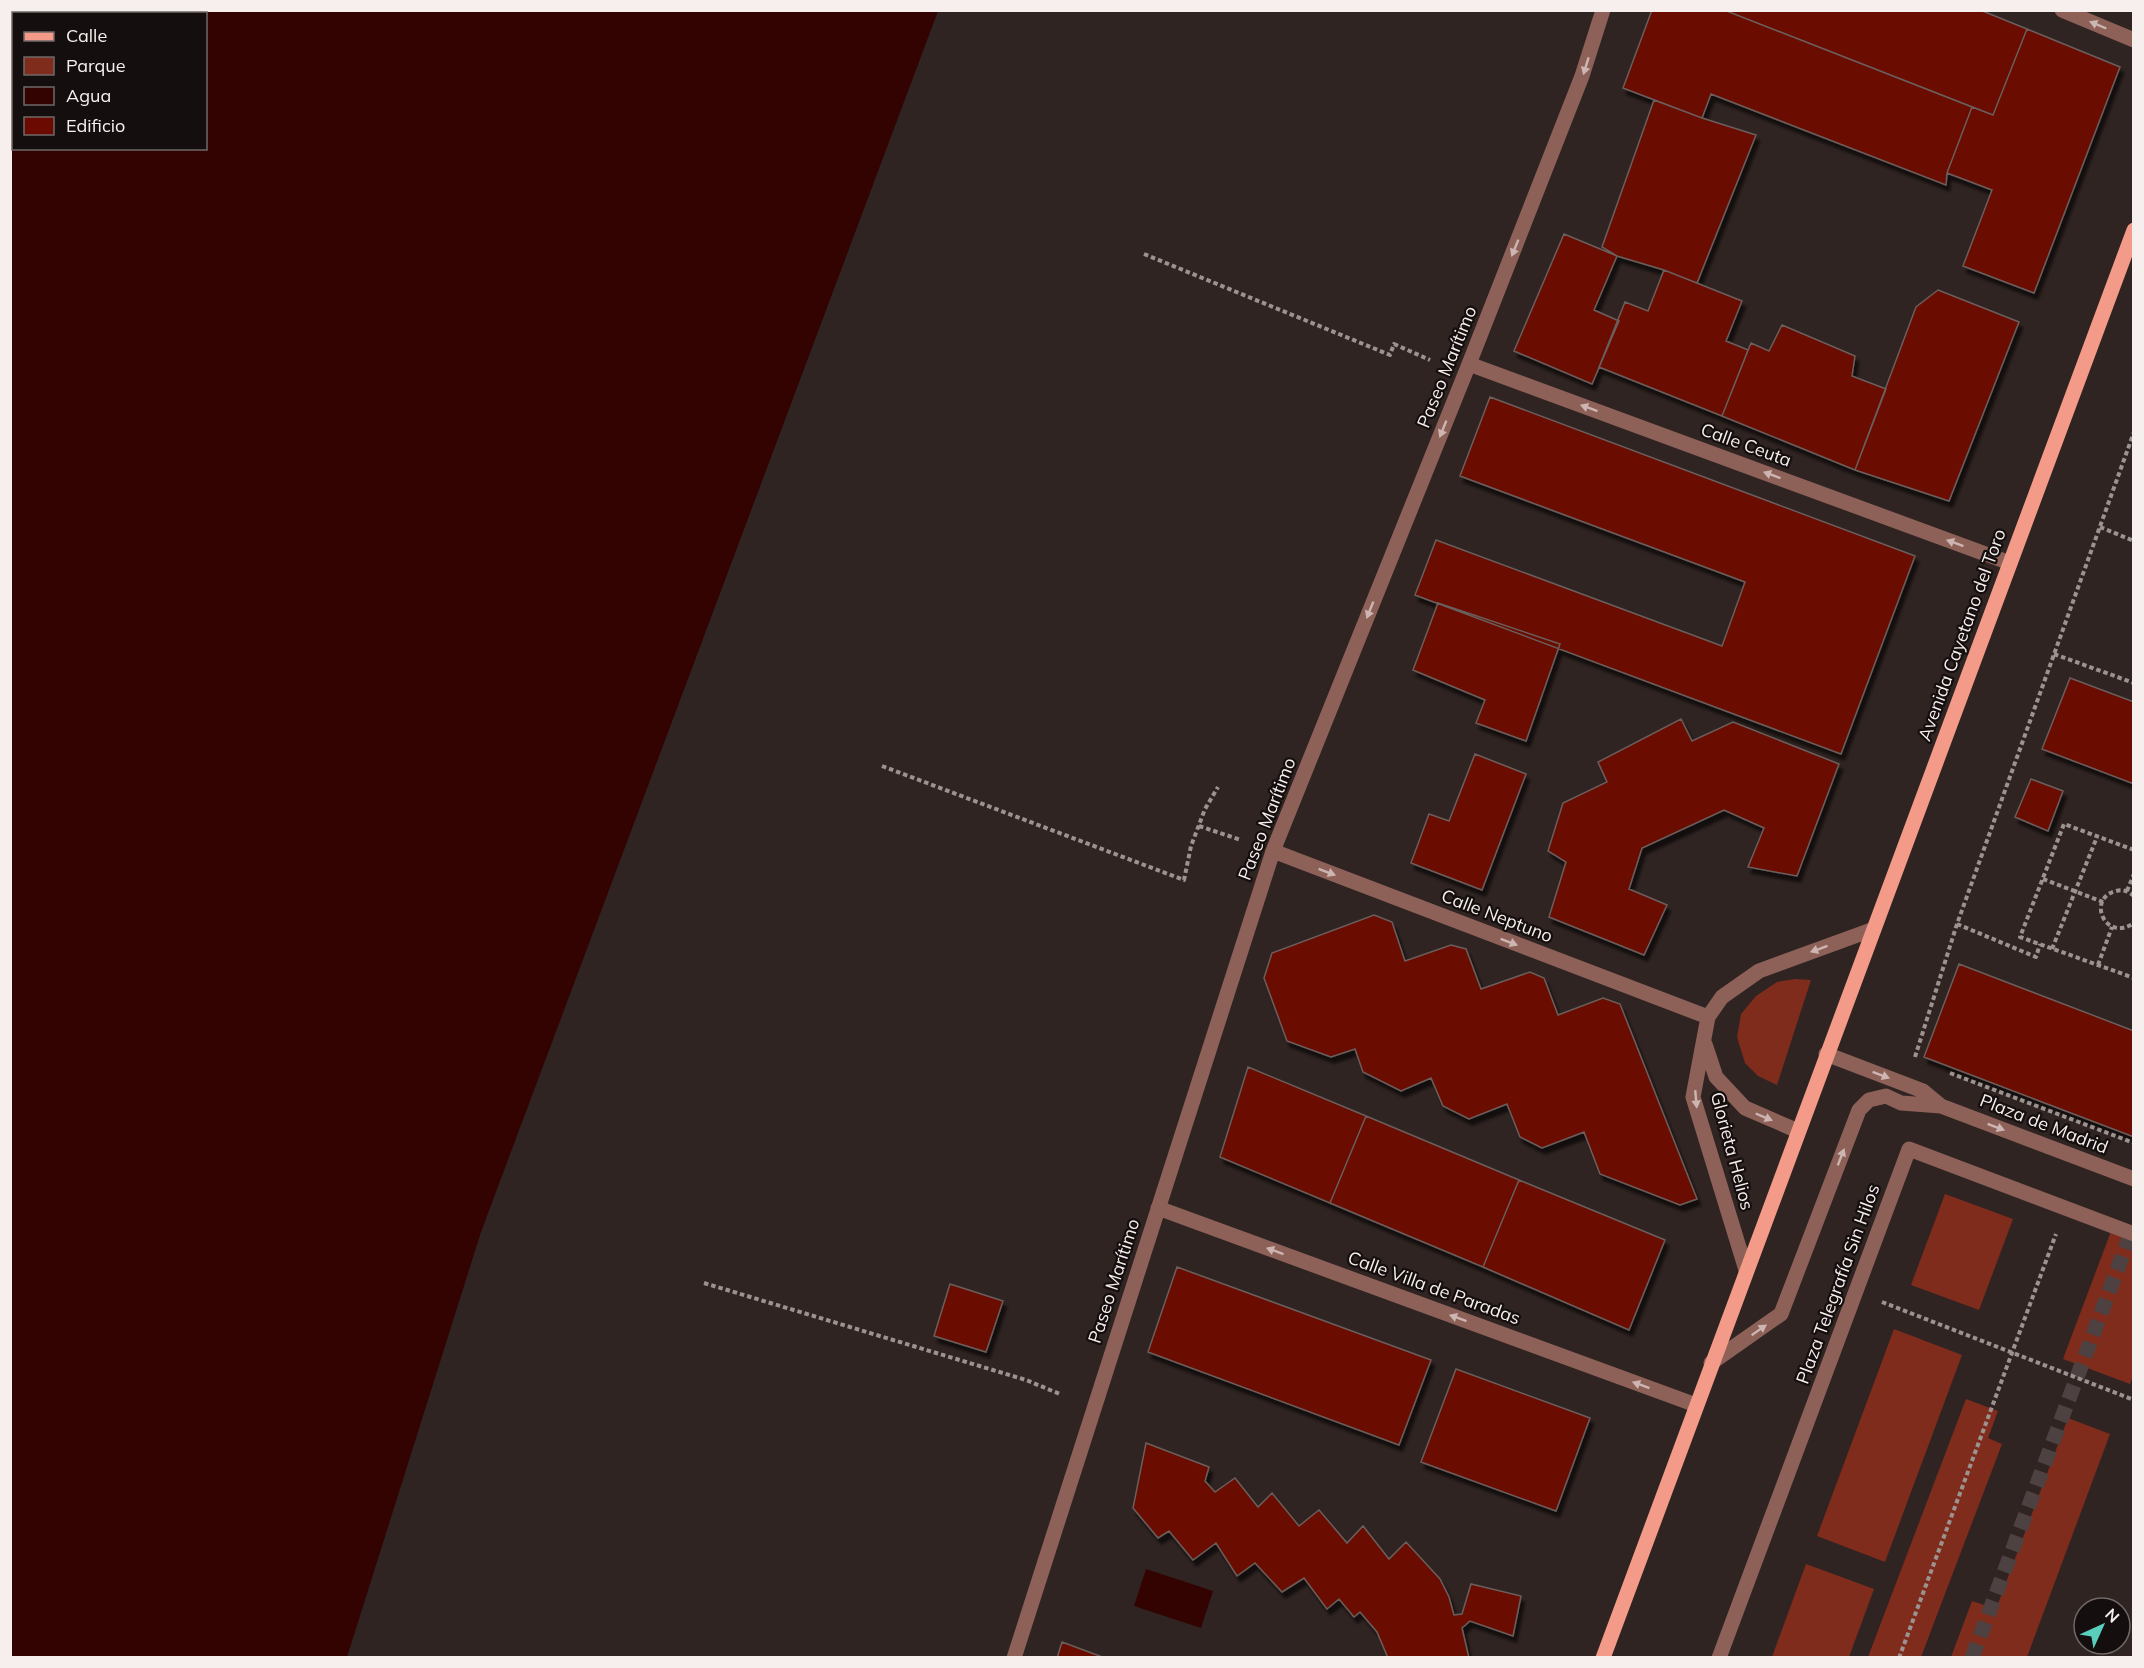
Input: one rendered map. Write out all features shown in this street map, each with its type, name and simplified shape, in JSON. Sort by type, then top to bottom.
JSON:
[{"type":"main road","name":"Avenida Cayetano del Toro","points":[[1602,1658],[2133,230]]},
{"type":"street","name":"Paseo Marítimo","points":[[1014,1658],[1273,852],[1582,76],[1603,10]]},
{"type":"street","points":[[2062,10],[2133,40]]},
{"type":"street","name":"Calle Ceuta","points":[[1469,364],[2010,563]]},
{"type":"street","name":"Calle Neptuno","points":[[1273,852],[1708,1017]]},
{"type":"street","name":"Glorieta Helios","points":[[1746,1270],[1694,1097],[1708,1017],[1722,997],[1759,971],[1874,929]]},
{"type":"street","name":"Glorieta Helios","points":[[1704,1041],[1716,1077],[1745,1108],[1798,1131]]},
{"type":"street","name":"Plaza de Madrid","points":[[1826,1054],[1923,1091],[1941,1106]]},
{"type":"street","name":"Plaza de Madrid","points":[[1711,1363],[1781,1314],[1859,1110],[1869,1100],[1886,1096],[1901,1103],[1941,1106],[2133,1179]]},
{"type":"street","name":"Plaza Telegrafía Sin Hilos","points":[[1719,1658],[1909,1149],[2133,1231]]},
{"type":"street","name":"Calle Villa de Paradas","points":[[1158,1208],[1696,1405]]},
{"type":"path","points":[[1144,254],[1390,355],[1394,344],[1430,360]]},
{"type":"path","points":[[1914,1060],[1957,924],[2133,432]]},
{"type":"path","points":[[2100,527],[2133,541]]},
{"type":"path","points":[[2054,654],[2133,683]]},
{"type":"path","points":[[882,766],[1184,880],[1191,846],[1205,809],[1218,787]]},
{"type":"path","points":[[2133,850],[2064,824],[2020,937],[2133,978]]},
{"type":"path","points":[[1199,826],[1241,840]]},
{"type":"path","points":[[2052,949],[2097,837]]},
{"type":"path","points":[[2127,891],[2133,874]]},
{"type":"path","points":[[2043,879],[2103,902]]},
{"type":"path","points":[[2133,896],[2127,891],[2114,891],[2108,894],[2101,911],[2103,918],[2112,927],[2124,928],[2133,923]]},
{"type":"path","points":[[1957,924],[2036,957],[2040,944]]},
{"type":"path","points":[[2098,965],[2112,927]]},
{"type":"path","points":[[1947,1072],[2133,1143]]},
{"type":"path","points":[[1899,1658],[2057,1233]]},
{"type":"path","points":[[704,1283],[1014,1377],[1060,1394]]},
{"type":"path","points":[[1882,1302],[2133,1400]]},
{"type":"green space","points":[[1795,979],[1811,980],[1777,1085],[1758,1076],[1745,1063],[1737,1037],[1741,1014],[1756,996],[1777,982]]},
{"type":"green space","points":[[1945,1194],[2013,1219],[1979,1310],[1911,1285]]},
{"type":"green space","points":[[2113,1226],[2133,1234],[2134,1373],[2130,1384],[2063,1359]]},
{"type":"green space","points":[[1894,1329],[1962,1355],[1885,1562],[1817,1536]]},
{"type":"green space","points":[[1966,1399],[1998,1411],[1988,1438],[2002,1444],[1921,1657],[1868,1657]]},
{"type":"green space","points":[[2068,1418],[2110,1434],[2027,1657],[1951,1657],[1972,1601],[1996,1609]]},
{"type":"green space","points":[[1806,1564],[1874,1589],[1849,1657],[1772,1657]]},
{"type":"water","points":[[11,10],[938,11],[481,1232],[347,1657],[11,1657]]},
{"type":"water","points":[[1146,1569],[1213,1591],[1201,1628],[1134,1606]]},
{"type":"building","points":[[1652,10],[1724,10],[1972,107],[1947,173],[1946,185],[1711,94],[1702,118],[1623,88]]},
{"type":"building","points":[[1724,10],[1980,10],[2027,29],[1993,115]]},
{"type":"building","points":[[2027,29],[2120,67],[2034,293],[1963,266],[1992,190],[1947,173],[1972,107],[1993,115]]},
{"type":"building","points":[[1654,100],[1756,135],[1697,283],[1617,256],[1602,247]]},
{"type":"building","points":[[1564,234],[1617,256],[1594,310],[1619,321],[1592,384],[1514,351]]},
{"type":"building","points":[[1664,270],[1742,301],[1726,341],[1748,350],[1722,416],[1599,367],[1625,302],[1648,311]]},
{"type":"building","points":[[1938,290],[2019,322],[1949,501],[1855,470],[1916,307]]},
{"type":"building","points":[[1782,325],[1855,356],[1852,376],[1886,389],[1855,470],[1722,416],[1751,343],[1769,351]]},
{"type":"building","points":[[1490,397],[1915,556],[1841,754],[1415,595],[1436,540],[1722,646],[1745,582],[1460,476]]},
{"type":"building","points":[[1438,603],[1560,644],[1526,741],[1476,723],[1485,700],[1413,670]]},
{"type":"building","points":[[2070,678],[2134,702],[2134,784],[2042,749]]},
{"type":"building","points":[[1681,719],[1692,741],[1733,722],[1839,764],[1797,876],[1748,867],[1764,828],[1724,810],[1642,848],[1629,889],[1667,905],[1644,955],[1549,917],[1566,862],[1548,851],[1563,803],[1607,782],[1598,762]]},
{"type":"building","points":[[1475,754],[1526,774],[1482,890],[1411,863],[1429,814],[1449,821]]},
{"type":"building","points":[[2031,779],[2063,791],[2048,831],[2015,817]]},
{"type":"building","points":[[1374,915],[1392,922],[1405,961],[1451,945],[1466,949],[1481,989],[1530,972],[1544,978],[1558,1015],[1603,998],[1620,1004],[1697,1199],[1680,1205],[1600,1174],[1584,1132],[1542,1148],[1520,1137],[1507,1104],[1469,1119],[1443,1106],[1431,1078],[1401,1091],[1363,1072],[1355,1049],[1331,1057],[1287,1041],[1264,978],[1272,953]]},
{"type":"building","points":[[1959,964],[2134,1031],[2134,1137],[1924,1057]]},
{"type":"building","points":[[1248,1067],[1366,1116],[1330,1203],[1220,1157]]},
{"type":"building","points":[[1366,1116],[1519,1180],[1483,1267],[1330,1203]]},
{"type":"building","points":[[1519,1180],[1665,1240],[1629,1330],[1483,1267]]},
{"type":"building","points":[[1177,1267],[1431,1360],[1399,1445],[1148,1352]]},
{"type":"building","points":[[950,1284],[1003,1301],[986,1352],[934,1336]]},
{"type":"building","points":[[1456,1369],[1590,1418],[1556,1511],[1421,1462]]},
{"type":"building","points":[[1146,1443],[1209,1467],[1205,1481],[1215,1492],[1235,1478],[1258,1507],[1272,1493],[1299,1526],[1319,1510],[1347,1543],[1363,1526],[1389,1559],[1406,1542],[1440,1579],[1449,1597],[1454,1615],[1462,1614],[1471,1584],[1521,1596],[1513,1636],[1470,1621],[1462,1628],[1469,1658],[1388,1658],[1377,1632],[1360,1612],[1354,1617],[1339,1599],[1327,1609],[1304,1578],[1282,1592],[1255,1563],[1237,1576],[1216,1543],[1193,1560],[1169,1531],[1158,1538],[1133,1508]]},
{"type":"building","points":[[1062,1642],[1105,1658],[1057,1658]]},
{"type":"tunnel","points":[[1972,1658],[2131,1233]]}]
